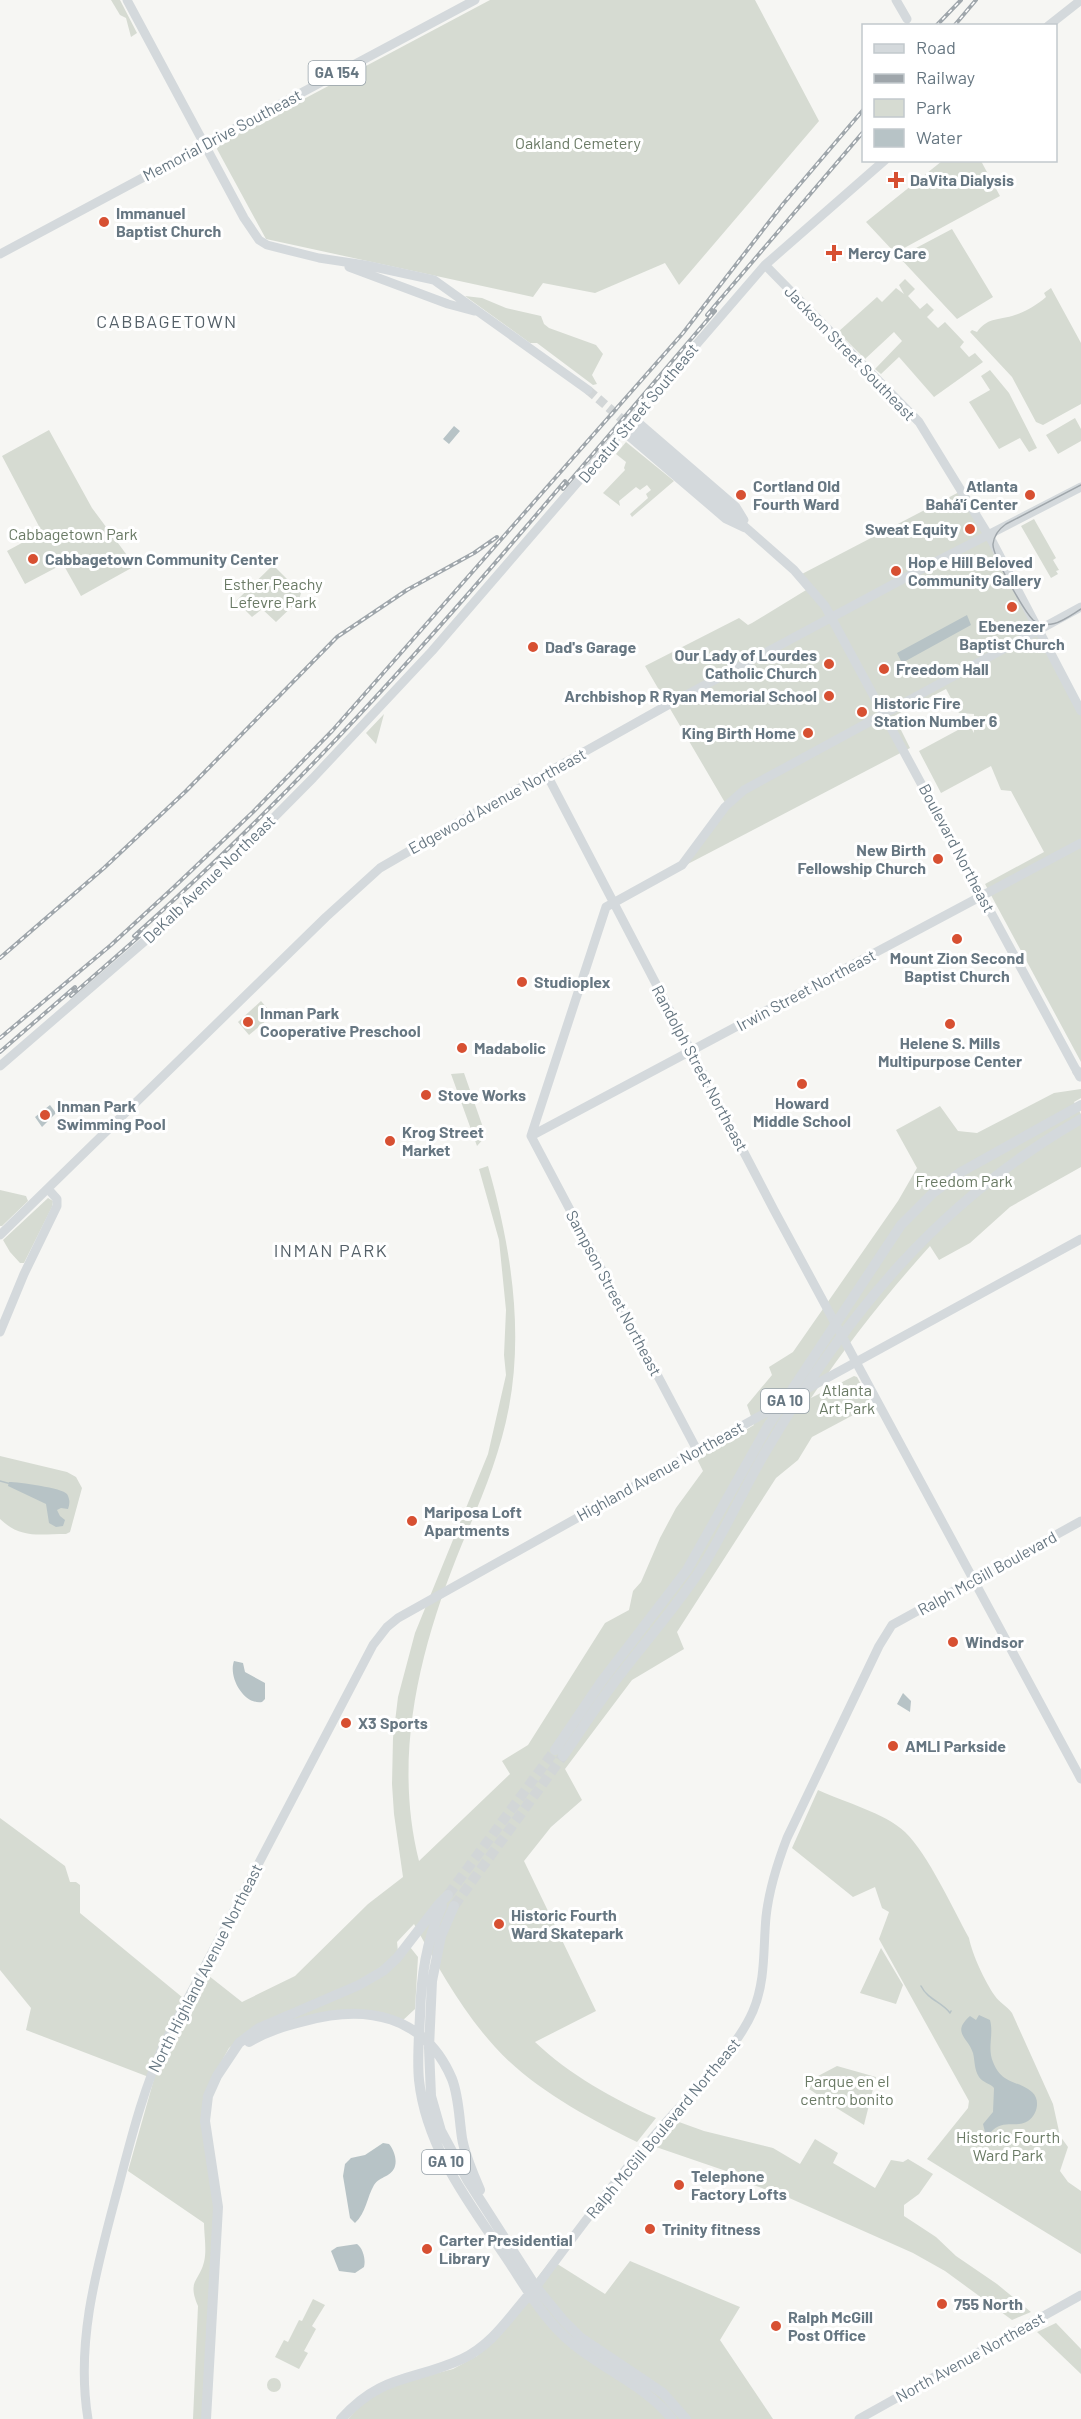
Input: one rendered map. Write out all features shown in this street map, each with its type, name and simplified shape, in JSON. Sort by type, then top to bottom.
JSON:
[{"type":"highway","name":"GA 10","points":[[1081,1105],[954,1176],[933,1193],[902,1225],[757,1444],[687,1570],[601,1682],[559,1753],[694,1580],[780,1428],[872,1294],[919,1243],[980,1187],[1022,1156],[1081,1119]]},
{"type":"highway","name":"GA 10","points":[[222,2067],[239,2043],[259,2028],[371,1979],[391,1964],[448,1895],[429,1940],[423,1967],[420,2015],[419,2055],[422,2099],[439,2149],[468,2200],[566,2338],[587,2355],[652,2398],[672,2419]]},
{"type":"highway","name":"GA 10","points":[[454,1906],[441,1936],[432,1981],[431,2096],[441,2131],[533,2290],[576,2333],[663,2393],[686,2419]]},
{"type":"highway","points":[[207,2419],[218,2206],[205,2121],[208,2096],[222,2067],[241,2048],[267,2032],[326,2015],[366,2013],[383,2016],[403,2025],[434,2051],[450,2075],[458,2101],[466,2154],[487,2210]]},
{"type":"highway","points":[[341,2419],[361,2398],[386,2383],[456,2361],[481,2348],[496,2334],[533,2290]]},
{"type":"main road","points":[[127,0],[244,218],[259,240],[269,245],[331,260],[434,280],[588,390]]},
{"type":"main road","name":"Memorial Drive Southeast","points":[[0,254],[475,0]]},
{"type":"main road","points":[[896,0],[907,19]]},
{"type":"main road","points":[[1051,24],[1081,0]]},
{"type":"main road","name":"Decatur Street Southeast","points":[[405,679],[634,419],[765,265],[883,162]]},
{"type":"main road","points":[[331,260],[456,306],[479,312]]},
{"type":"main road","name":"Jackson Street Southeast","points":[[765,265],[913,415],[989,536],[1040,629],[1081,711]]},
{"type":"main road","points":[[634,419],[736,507],[750,530]]},
{"type":"main road","points":[[623,431],[726,519],[750,530]]},
{"type":"main road","points":[[636,431],[750,530]]},
{"type":"main road","name":"Edgewood Avenue Northeast","points":[[0,1235],[359,885],[400,856],[546,773],[832,617],[1081,487]]},
{"type":"main road","name":"Boulevard Northeast","points":[[750,530],[809,585],[832,617],[1080,1075]]},
{"type":"main road","points":[[531,1136],[606,908],[613,901],[682,865],[725,807],[741,792],[1081,607]]},
{"type":"main road","name":"DeKalb Avenue Northeast","points":[[0,1066],[146,941],[224,868],[405,679]]},
{"type":"main road","name":"Randolph Street Northeast","points":[[546,773],[826,1305],[1081,1779]]},
{"type":"main road","name":"Irwin Street Northeast","points":[[531,1136],[1081,843]]},
{"type":"main road","name":"Sampson Street Northeast","points":[[531,1136],[697,1450]]},
{"type":"main road","points":[[0,1332],[24,1274],[57,1206],[57,1199],[48,1189]]},
{"type":"main road","name":"Highland Avenue Northeast","points":[[398,1618],[856,1361],[1081,1239]]},
{"type":"main road","name":"Ralph McGill Boulevard","points":[[892,1625],[1081,1521]]},
{"type":"main road","name":"North Highland Avenue Northeast","points":[[88,2419],[84,2361],[91,2294],[139,2108],[149,2078],[368,1653],[379,1637],[398,1618]]},
{"type":"main road","name":"Ralph McGill Boulevard Northeast","points":[[533,2290],[637,2155],[728,2051],[746,2026],[756,2004],[762,1980],[766,1918],[777,1863],[879,1646],[892,1625]]},
{"type":"main road","name":"North Avenue Northeast","points":[[859,2419],[1081,2295]]},
{"type":"green space","points":[[111,0],[120,0],[137,33],[131,37],[126,18],[120,15]]},
{"type":"green space","name":"Oakland Cemetery","points":[[490,0],[755,0],[819,121],[679,285],[665,263],[595,293],[543,283],[533,297],[266,239],[217,149],[219,144]]},
{"type":"green space","points":[[941,162],[982,162],[1000,196],[895,253],[866,222]]},
{"type":"green space","points":[[952,229],[993,297],[957,319],[899,257]]},
{"type":"green space","points":[[905,279],[915,289],[908,296],[920,309],[927,303],[934,310],[927,317],[938,328],[945,322],[964,342],[960,347],[969,357],[975,353],[983,362],[934,397],[899,357],[881,374],[875,369],[902,341],[894,332],[865,359],[838,332],[877,297],[882,302],[896,288],[904,294],[899,285]]},
{"type":"green space","points":[[1051,288],[1081,343],[1081,404],[1043,425],[1036,422],[1012,377],[970,332],[972,330],[977,332],[993,320],[1016,315],[1030,308],[1046,297],[1044,293]]},
{"type":"green space","points":[[465,296],[482,298],[506,308],[541,316],[544,324],[549,328],[596,345],[603,354],[592,375],[597,384],[593,385],[537,343],[530,343]]},
{"type":"green space","points":[[990,370],[1009,393],[1037,448],[1029,452],[1020,438],[999,449],[969,402],[990,390],[981,376]]},
{"type":"green space","points":[[1075,418],[1081,429],[1081,441],[1058,454],[1046,435]]},
{"type":"green space","name":"Cabbagetown Park","points":[[49,430],[92,508],[135,566],[81,596],[63,564],[25,584],[7,551],[42,532],[2,456]]},
{"type":"green space","points":[[626,442],[674,481],[632,517],[630,514],[648,498],[646,494],[651,490],[647,485],[640,490],[636,487],[619,501],[620,506],[603,493],[625,470],[626,462],[616,454]]},
{"type":"green space","points":[[963,490],[1081,714],[1081,1062],[985,884],[1044,852],[1011,791],[1001,790],[991,766],[941,793],[919,751],[969,724],[974,733],[974,714],[959,713],[946,689],[894,716],[910,748],[684,866],[727,806],[645,666],[739,618],[748,625],[752,623],[811,587],[800,575]]},
{"type":"green space","points":[[1034,519],[1056,558],[1053,560],[1059,570],[1056,571],[1058,574],[1051,578],[1021,526]]},
{"type":"green space","name":"Esther Peachy Lefevre Park","points":[[273,565],[301,593],[299,600],[276,622],[262,609],[252,617],[236,601]]},
{"type":"green space","points":[[384,714],[376,744],[366,733]]},
{"type":"green space","points":[[261,1001],[273,1015],[249,1035],[238,1022]]},
{"type":"green space","points":[[464,1073],[486,1136],[477,1146],[451,1074]]},
{"type":"green space","points":[[1081,1089],[1081,1098],[1074,1102],[1081,1114],[1081,1167],[1010,1207],[970,1243],[939,1260],[930,1246],[883,1301],[811,1398],[854,1376],[857,1377],[872,1405],[812,1437],[798,1460],[776,1478],[677,1632],[684,1649],[632,1680],[565,1769],[582,1800],[551,1827],[524,1861],[596,2011],[535,2042],[548,2054],[593,2085],[656,2118],[637,2142],[580,2112],[526,2076],[495,2047],[472,2019],[414,1924],[397,1942],[398,1952],[369,1977],[252,2030],[229,2048],[208,2086],[215,2224],[205,2419],[193,2419],[198,2306],[194,2286],[205,2257],[204,2223],[128,2171],[154,2079],[26,2030],[31,2008],[0,1970],[0,1818],[65,1866],[70,1882],[80,1885],[80,1913],[188,2002],[204,1972],[242,2002],[295,1976],[368,1904],[403,1877],[392,1784],[393,1738],[398,1697],[415,1633],[488,1454],[506,1375],[504,1355],[506,1310],[499,1240],[479,1169],[488,1166],[508,1255],[515,1316],[513,1377],[501,1442],[434,1621],[415,1700],[410,1740],[409,1780],[411,1821],[419,1861],[510,1774],[502,1761],[528,1745],[605,1623],[629,1610],[633,1591],[641,1582],[660,1538],[676,1508],[703,1471],[697,1459],[754,1425],[747,1405],[772,1375],[769,1367],[793,1352],[898,1201],[917,1168],[896,1130],[940,1106],[958,1131],[977,1133],[1054,1093]]},
{"type":"green space","points":[[0,1190],[26,1196],[28,1201],[2,1226],[0,1226]]},
{"type":"green space","points":[[48,1198],[53,1201],[52,1207],[24,1263],[20,1263],[3,1240]]},
{"type":"green space","points":[[0,1456],[67,1472],[76,1477],[82,1488],[70,1532],[38,1535],[23,1533],[0,1519]]},
{"type":"green space","name":"Historic Fourth Ward Park","points":[[818,1790],[897,1825],[914,1842],[940,1882],[969,1938],[987,1983],[997,1998],[1012,2013],[1053,2104],[1060,2136],[1068,2147],[1060,2171],[1068,2182],[1081,2191],[1081,2254],[927,2159],[968,2108],[969,2101],[879,1939],[889,1912],[882,1908],[875,1887],[853,1897],[792,1848]]},
{"type":"green space","points":[[410,1947],[418,1957],[415,2009],[401,2022],[379,2014],[262,2028],[367,1984]]},
{"type":"green space","points":[[881,1948],[903,1985],[896,2004],[860,1993]]},
{"type":"green space","name":"Parque en el centro bonito","points":[[837,2066],[876,2077],[864,2125],[809,2089],[818,2076]]},
{"type":"green space","points":[[679,2122],[704,2131],[773,2148],[800,2164],[815,2139],[838,2153],[833,2163],[875,2188],[891,2160],[903,2162],[908,2159],[933,2174],[919,2194],[904,2205],[904,2216],[936,2237],[956,2256],[997,2284],[1031,2312],[1012,2320],[945,2271],[913,2253],[787,2197],[739,2180],[726,2171],[656,2147]]},
{"type":"green space","points":[[551,2260],[605,2294],[630,2261],[740,2307],[720,2340],[773,2419],[348,2419],[368,2397],[395,2384],[453,2369],[477,2356]]},
{"type":"green space","points":[[313,2299],[325,2305],[312,2326],[316,2329],[304,2351],[308,2353],[299,2369],[275,2357],[284,2340],[288,2342],[299,2320],[302,2321]]},
{"type":"green space","points":[[1056,2323],[1081,2349],[1081,2374],[1037,2332]]},
{"type":"green space","points":[[271,2378],[277,2378],[281,2385],[277,2392],[271,2392],[267,2388],[267,2382]]},
{"type":"water","points":[[454,426],[460,431],[449,444],[443,439]]},
{"type":"water","points":[[967,615],[971,625],[902,663],[897,653]]},
{"type":"water","name":"Inman Park Swimming Pool","points":[[50,1105],[56,1113],[42,1127],[35,1117]]},
{"type":"water","points":[[9,1482],[30,1484],[67,1494],[68,1509],[57,1510],[65,1520],[63,1526],[56,1527],[49,1523],[46,1504],[8,1486]]},
{"type":"water","points":[[234,1661],[243,1663],[245,1672],[265,1683],[265,1699],[262,1702],[249,1699],[239,1689],[233,1675]]},
{"type":"water","points":[[903,1693],[911,1701],[910,1712],[897,1704]]},
{"type":"water","points":[[979,2015],[990,2020],[991,2057],[997,2069],[1001,2075],[1032,2092],[1037,2103],[1034,2115],[1028,2121],[1000,2126],[990,2133],[985,2132],[983,2124],[993,2112],[994,2088],[979,2077],[973,2053],[961,2031],[964,2022],[970,2016],[976,2020]]},
{"type":"water","points":[[383,2143],[389,2144],[392,2149],[395,2166],[374,2185],[362,2215],[355,2223],[350,2218],[343,2176],[345,2164],[351,2158],[365,2155]]},
{"type":"water","points":[[357,2244],[364,2254],[364,2267],[355,2273],[339,2271],[331,2251],[337,2247]]},
{"type":"waterway","points":[[0,1481],[11,1484]]},
{"type":"waterway","points":[[921,1986],[931,1998],[950,2013],[951,2011]]},
{"type":"tunnel","points":[[588,390],[636,431]]},
{"type":"tunnel","points":[[448,1895],[555,1750]]},
{"type":"tunnel","points":[[454,1906],[563,1756]]},
{"type":"tram line","points":[[1081,485],[1006,524],[997,532],[993,544],[1009,583],[1033,620],[1046,625],[1052,624],[1064,620],[1081,609]]},
{"type":"railway","points":[[938,24],[961,0]]},
{"type":"railway","points":[[956,24],[976,0]]},
{"type":"railway","points":[[0,1038],[111,945],[173,888],[253,812],[332,731],[683,333],[783,204],[862,111]]},
{"type":"railway","points":[[707,315],[862,133]]},
{"type":"railway","points":[[563,489],[715,311]]},
{"type":"railway","points":[[134,936],[249,829],[358,716],[463,600],[565,481]]},
{"type":"railway","points":[[0,958],[104,868],[186,791],[337,637],[407,590],[474,553],[497,537]]},
{"type":"railway","points":[[71,996],[143,933]]},
{"type":"railway","points":[[0,1052],[75,987]]},
{"type":"place","name":"DaVita Dialysis","points":[[896,180]]},
{"type":"place","name":"Immanuel Baptist Church","points":[[104,222]]},
{"type":"place","name":"Mercy Care","points":[[834,253]]},
{"type":"place","name":"Cortland Old Fourth Ward","points":[[741,495]]},
{"type":"place","name":"Atlanta Bahá'í Center","points":[[1030,495]]},
{"type":"place","name":"Sweat Equity","points":[[970,529]]},
{"type":"place","name":"Cabbagetown Community Center","points":[[33,559]]},
{"type":"place","name":"Hop e Hill Beloved Community Gallery","points":[[896,571]]},
{"type":"place","name":"Ebenezer Baptist Church","points":[[1012,607]]},
{"type":"place","name":"Dad's Garage","points":[[533,647]]},
{"type":"place","name":"Our Lady of Lourdes Catholic Church","points":[[829,664]]},
{"type":"place","name":"Freedom Hall","points":[[884,669]]},
{"type":"place","name":"Archbishop R Ryan Memorial School","points":[[829,696]]},
{"type":"place","name":"Historic Fire Station Number 6","points":[[862,712]]},
{"type":"place","name":"King Birth Home","points":[[808,733]]},
{"type":"place","name":"New Birth Fellowship Church","points":[[938,859]]},
{"type":"place","name":"Mount Zion Second Baptist Church","points":[[957,939]]},
{"type":"place","name":"Studioplex","points":[[522,982]]},
{"type":"place","name":"Inman Park Cooperative Preschool","points":[[248,1022]]},
{"type":"place","name":"Helene S. Mills Multipurpose Center","points":[[950,1024]]},
{"type":"place","name":"Madabolic","points":[[462,1048]]},
{"type":"place","name":"Howard Middle School","points":[[802,1084]]},
{"type":"place","name":"Stove Works","points":[[426,1095]]},
{"type":"place","name":"Inman Park Swimming Pool","points":[[45,1115]]},
{"type":"place","name":"Krog Street Market","points":[[390,1141]]},
{"type":"place","name":"Mariposa Loft Apartments","points":[[412,1521]]},
{"type":"place","name":"Windsor","points":[[953,1642]]},
{"type":"place","name":"X3 Sports","points":[[346,1723]]},
{"type":"place","name":"AMLI Parkside","points":[[893,1746]]},
{"type":"place","name":"Historic Fourth Ward Skatepark","points":[[499,1924]]},
{"type":"place","name":"Telephone Factory Lofts","points":[[679,2185]]},
{"type":"place","name":"Trinity fitness","points":[[650,2229]]},
{"type":"place","name":"Carter Presidential Library","points":[[427,2249]]},
{"type":"place","name":"755 North","points":[[942,2304]]},
{"type":"place","name":"Ralph McGill Post Office","points":[[776,2326]]},
{"type":"district","name":"CABBAGETOWN","points":[[167,322]]},
{"type":"district","name":"INMAN PARK","points":[[331,1251]]},
{"type":"park label","name":"Freedom Park","points":[[964,1181]]},
{"type":"park label","name":"Atlanta Art Park","points":[[847,1399]]}]
